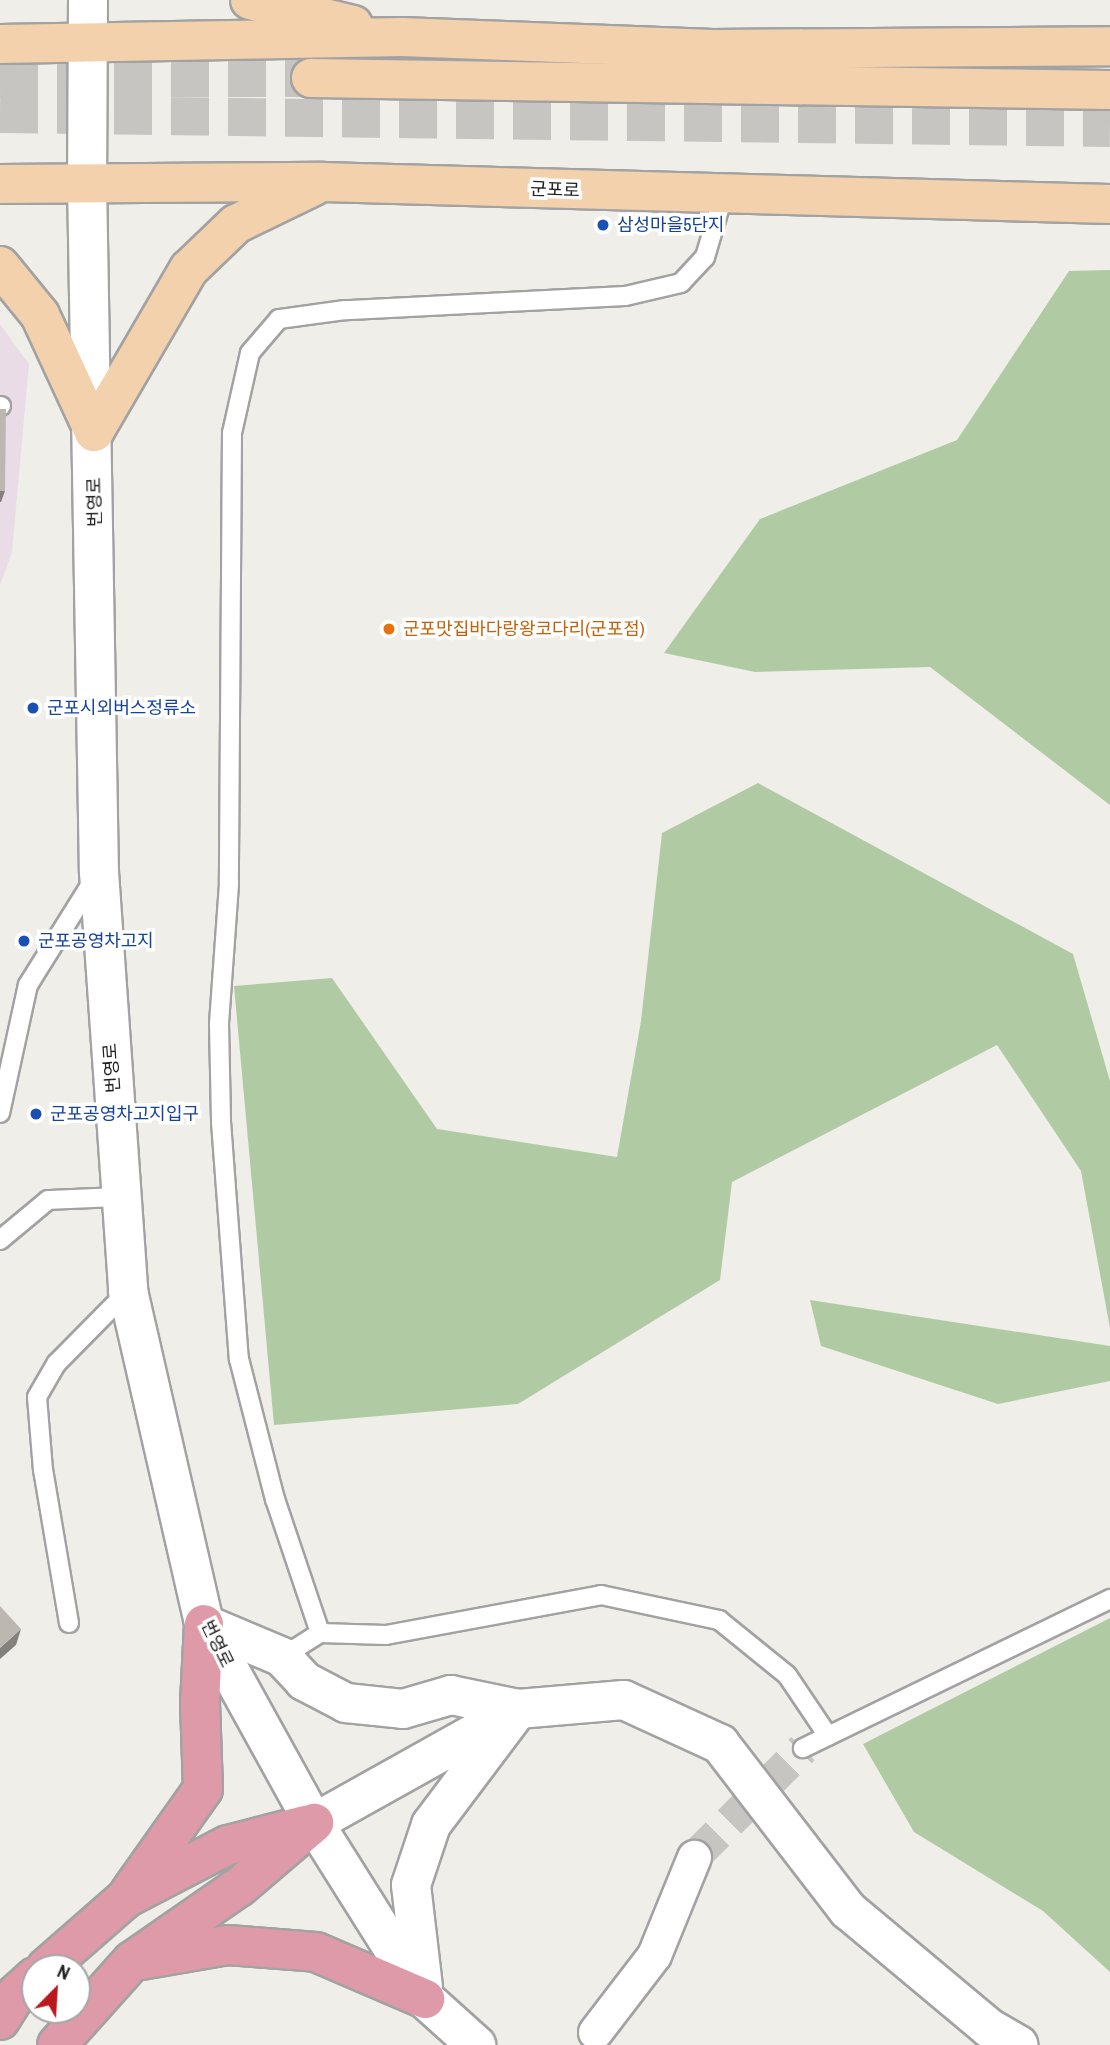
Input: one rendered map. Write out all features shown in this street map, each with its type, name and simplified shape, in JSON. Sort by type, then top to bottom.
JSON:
[{"type":"highway","points":[[62,1954],[126,1898],[203,1789],[200,1703],[204,1624]]},
{"type":"highway","points":[[126,1898],[228,1845],[314,1822]]},
{"type":"highway","points":[[57,2045],[132,1961],[239,1887],[314,1822]]},
{"type":"highway","points":[[132,1961],[228,1945],[316,1952],[425,1999]]},
{"type":"highway","points":[[0,2020],[21,1990]]},
{"type":"main road","points":[[250,0],[402,37]]},
{"type":"main road","points":[[0,44],[402,37],[713,49],[1110,46]]},
{"type":"main road","points":[[312,78],[1110,90]]},
{"type":"main road","name":"군포로","points":[[0,184],[87,181],[323,182],[723,196],[1110,204]]},
{"type":"main road","points":[[94,432],[189,269],[236,224],[323,182]]},
{"type":"main road","points":[[0,266],[40,315],[94,432]]},
{"type":"street","name":"번영로","points":[[88,0],[87,181],[94,432],[99,872],[128,1291],[204,1624],[314,1822],[425,1999],[476,2045]]},
{"type":"street","points":[[204,1624],[282,1657],[304,1681],[346,1703],[403,1709],[451,1695],[518,1709],[624,1700],[720,1744],[848,1910],[989,2028],[1019,2045]]},
{"type":"street","points":[[314,1822],[518,1709]]},
{"type":"street","points":[[425,1999],[411,1885],[431,1825],[518,1709]]},
{"type":"street","points":[[595,2032],[654,1955],[694,1857]]},
{"type":"lane","points":[[320,1633],[275,1499],[239,1359],[221,1122],[219,1024],[229,884],[232,433],[250,353],[279,319],[345,310],[625,296],[681,284],[705,257],[723,196]]},
{"type":"lane","points":[[0,1113],[28,985],[99,872]]},
{"type":"lane","points":[[0,1240],[48,1200],[121,1197]]},
{"type":"lane","points":[[69,1623],[43,1470],[37,1397],[57,1363],[128,1291]]},
{"type":"lane","points":[[282,1657],[320,1633],[386,1635],[601,1595],[719,1619],[787,1675],[828,1736]]},
{"type":"lane","points":[[803,1748],[1110,1599]]},
{"type":"shaded area","points":[[0,324],[29,364],[12,552],[0,585]]},
{"type":"green space","points":[[1110,270],[1110,805],[930,667],[755,672],[664,653],[760,519],[957,440],[1069,271]]},
{"type":"green space","points":[[758,783],[1073,954],[1110,1081],[1110,1328],[1081,1171],[997,1045],[732,1182],[720,1280],[518,1404],[274,1425],[234,986],[332,978],[437,1129],[617,1157],[641,1021],[662,833]]},
{"type":"green space","points":[[810,1300],[1110,1346],[1110,1381],[998,1404],[821,1346]]},
{"type":"green space","points":[[1110,1618],[1110,1972],[1043,1911],[914,1832],[863,1744]]},
{"type":"building","points":[[0,409],[6,409],[5,491],[0,491]]},
{"type":"building","points":[[0,1606],[21,1629],[0,1648]]},
{"type":"tunnel","points":[[0,79],[311,78]]},
{"type":"tunnel","points":[[0,114],[1110,128]]},
{"type":"tunnel","points":[[694,1857],[803,1748]]},
{"type":"place","name":"삼성마을5단지","points":[[603,225]]},
{"type":"place","name":"군포맛집바다랑왕코다리(군포점)","points":[[389,629]]},
{"type":"place","name":"군포시외버스정류소","points":[[33,708]]},
{"type":"place","name":"군포공영차고지","points":[[24,941]]},
{"type":"place","name":"군포공영차고지입구","points":[[36,1114]]}]
